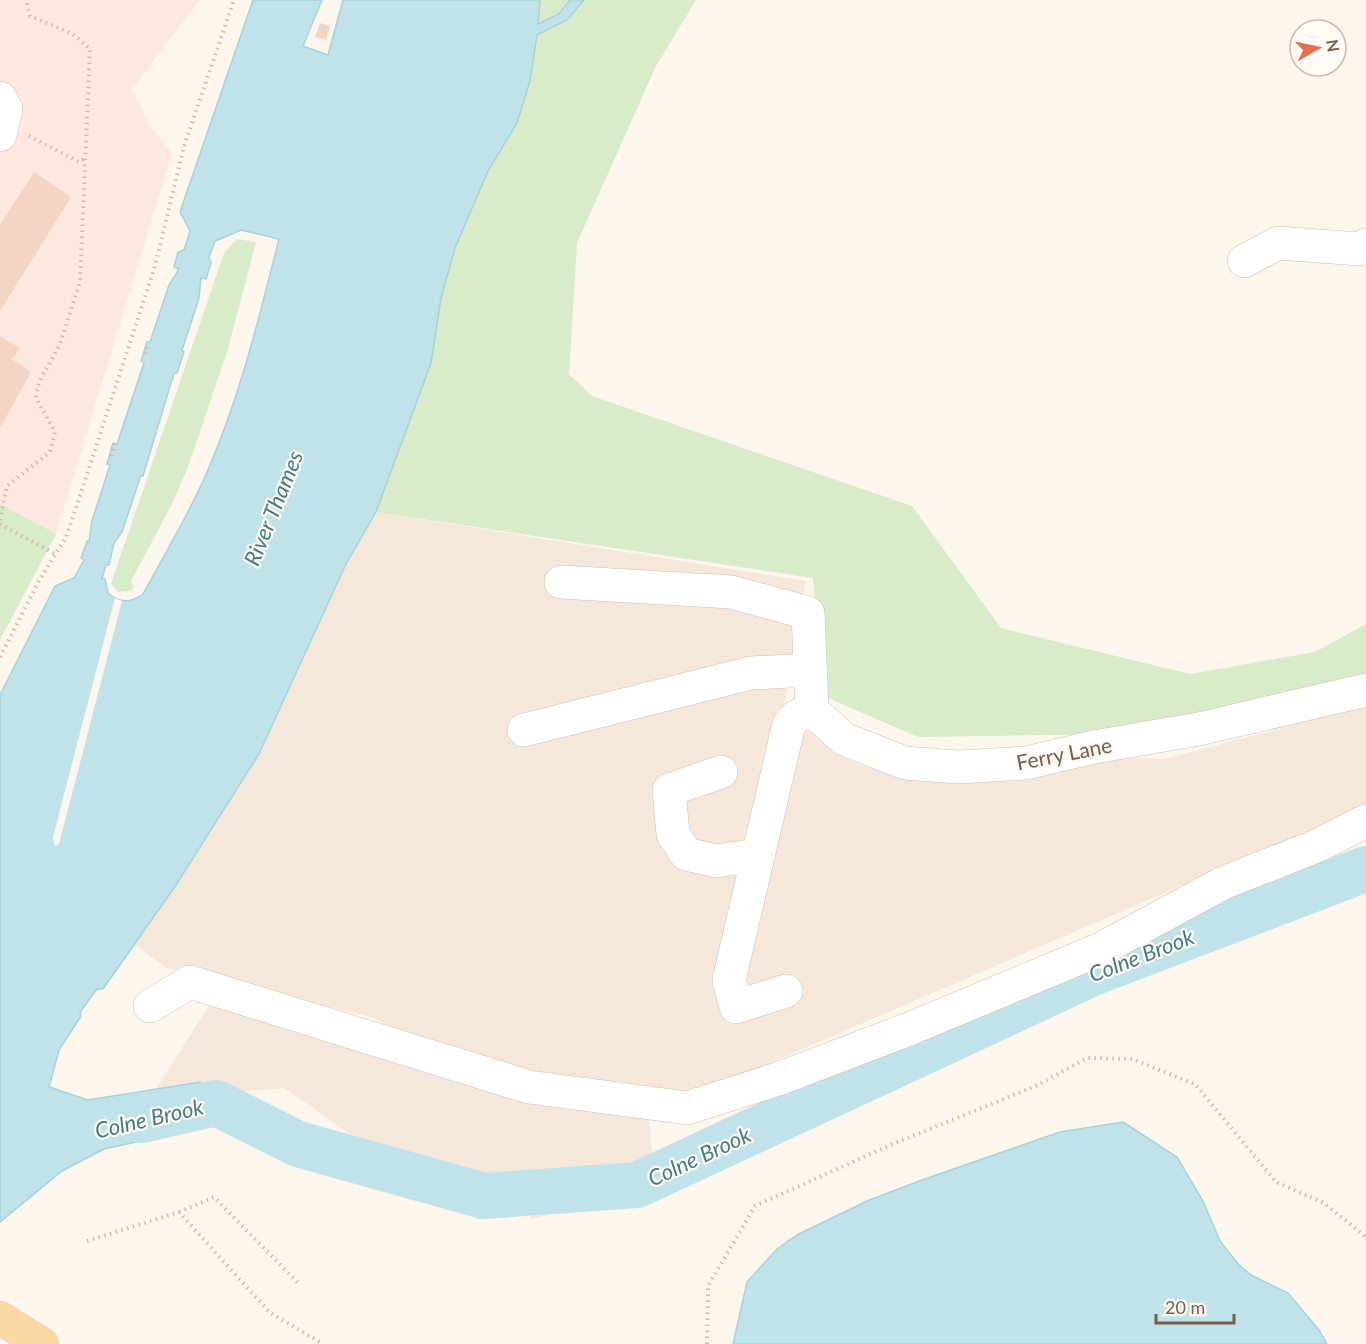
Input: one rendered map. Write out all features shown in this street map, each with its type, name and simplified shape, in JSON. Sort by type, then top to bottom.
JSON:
[{"type":"main road","points":[[0,1318],[42,1344]]},
{"type":"street","points":[[1244,261],[1278,243],[1360,249],[1366,245]]},
{"type":"street","points":[[561,582],[731,592],[808,613],[812,710],[789,724],[729,980],[736,1007],[786,991]]},
{"type":"street","points":[[524,730],[751,673],[811,670]]},
{"type":"street","name":"Ferry Lane","points":[[812,710],[843,739],[905,764],[958,767],[1026,763],[1094,747],[1199,729],[1366,690]]},
{"type":"street","points":[[721,772],[669,790],[673,834],[686,854],[716,861],[758,855]]},
{"type":"street","points":[[150,1006],[190,982],[529,1087],[687,1108],[778,1079],[898,1034],[1101,949],[1223,883],[1319,845],[1366,821]]},
{"type":"path","points":[[26,0],[30,16],[73,34],[90,49],[80,282],[60,344],[39,382],[36,398],[55,432],[50,452],[7,486],[0,522],[55,554]]},
{"type":"path","points":[[0,657],[66,537],[154,266],[184,146],[234,0]]},
{"type":"path","points":[[1,119],[79,162],[84,159]]},
{"type":"path","points":[[145,354],[148,342]]},
{"type":"path","points":[[111,456],[115,444]]},
{"type":"path","points":[[707,1344],[708,1286],[755,1206],[888,1146],[1038,1085],[1087,1058],[1132,1059],[1195,1084],[1276,1182],[1324,1203],[1366,1238]]},
{"type":"path","points":[[87,1241],[179,1212],[214,1197],[297,1283]]},
{"type":"path","points":[[179,1212],[269,1312],[322,1344]]},
{"type":"shaded area","points":[[0,0],[200,0],[132,89],[149,124],[172,154],[56,534],[0,634]]},
{"type":"shaded area","points":[[376,512],[806,581],[783,711],[801,719],[847,759],[868,768],[1107,758],[1164,759],[1366,706],[1366,806],[680,1102],[529,1085],[367,1016],[166,968],[134,944],[176,885],[259,755],[346,564]]},
{"type":"shaded area","points":[[215,996],[649,1119],[656,1189],[531,1219],[531,1199],[505,1203],[427,1188],[284,1088],[149,1100]]},
{"type":"green space","points":[[540,0],[570,0],[559,14],[537,24]]},
{"type":"green space","points":[[584,0],[696,0],[656,66],[577,243],[569,374],[592,396],[912,506],[1001,628],[1190,674],[1315,652],[1366,624],[1366,686],[1119,734],[918,737],[823,696],[813,578],[376,512],[431,363],[441,297],[455,248],[488,171],[517,123],[530,81],[537,35],[567,20]]},
{"type":"green space","points":[[237,239],[256,242],[228,349],[188,467],[172,504],[131,581],[134,587],[130,591],[118,592],[111,584],[114,575],[224,253]]},
{"type":"green space","points":[[0,504],[56,534],[0,640]]},
{"type":"water","name":"River Thames","points":[[253,0],[322,0],[303,46],[328,55],[343,0],[540,0],[538,24],[559,14],[570,0],[584,0],[567,20],[537,35],[530,81],[517,123],[488,171],[455,248],[441,298],[431,363],[376,512],[346,564],[259,754],[176,885],[103,989],[97,989],[80,1012],[81,1016],[59,1050],[49,1087],[88,1100],[200,1082],[206,1127],[104,1149],[62,1171],[0,1222],[0,695],[55,586],[74,578],[84,560],[81,558],[87,541],[89,542],[92,521],[110,465],[107,464],[113,443],[117,444],[144,363],[141,361],[147,342],[150,342],[169,285],[179,269],[174,267],[178,252],[184,250],[190,231],[180,212]],"holes":[[[241,230],[279,239],[239,386],[219,444],[200,488],[143,594],[130,600],[116,599],[108,593],[105,579],[102,578],[106,565],[109,565],[114,543],[122,532],[141,475],[143,476],[174,373],[177,373],[184,352],[182,350],[199,298],[201,278],[206,279],[211,263],[209,257],[215,241]]]},
{"type":"water","points":[[1123,1122],[1177,1157],[1203,1201],[1220,1241],[1239,1265],[1251,1275],[1288,1293],[1319,1330],[1327,1344],[733,1344],[747,1282],[777,1249],[797,1235],[867,1201],[1060,1132]]},
{"type":"pier","points":[[115,598],[122,601],[59,844],[55,846],[53,837]]},
{"type":"building","points":[[320,23],[330,26],[326,40],[315,37]]},
{"type":"building","points":[[34,172],[71,197],[0,311],[0,225]]},
{"type":"building","points":[[0,336],[20,348],[12,359],[31,372],[0,428]]},
{"type":"waterway","name":"Colne Brook","points":[[142,1120],[216,1103],[298,1144],[484,1196],[637,1185],[1095,972],[1366,869]]}]
